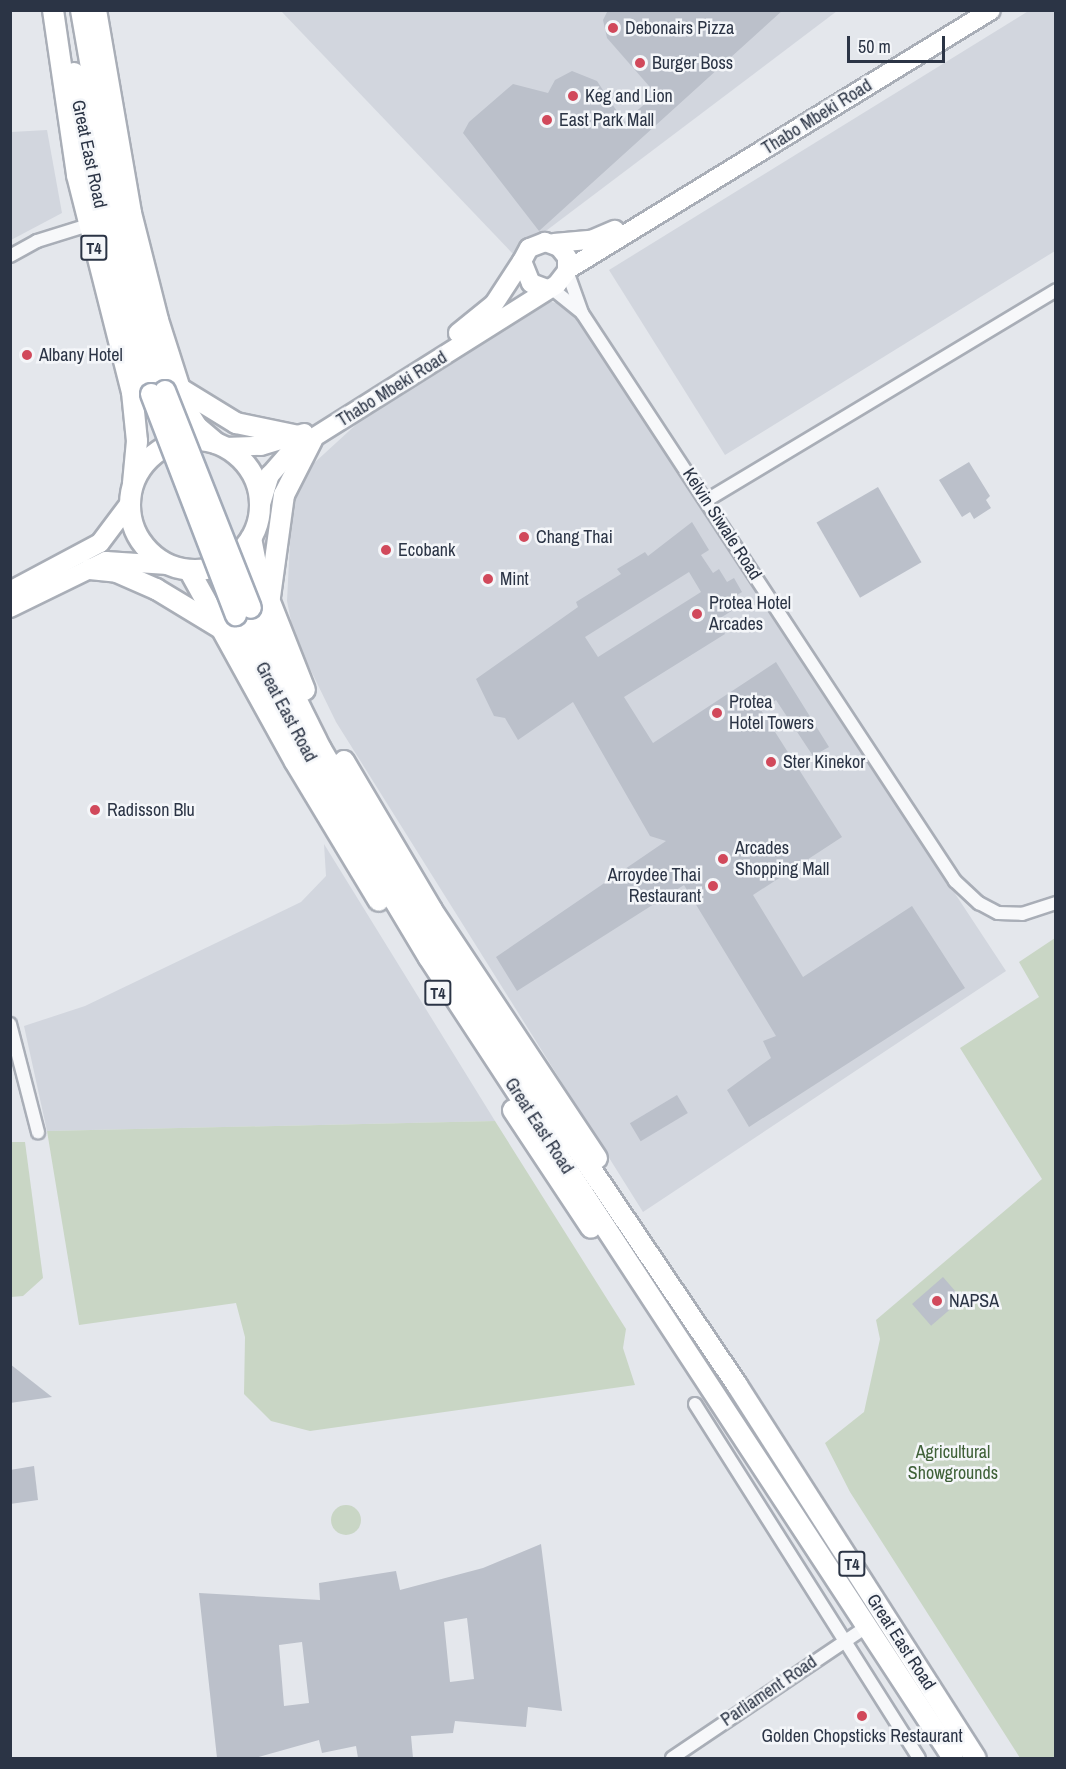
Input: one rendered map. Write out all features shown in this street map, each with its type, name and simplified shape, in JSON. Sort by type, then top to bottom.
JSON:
[{"type":"main road","name":"Great East Road","points":[[53,10],[66,116],[88,225],[132,392],[137,441],[134,483]]},
{"type":"main road","name":"Great East Road","points":[[65,10],[92,172],[165,391],[245,615],[308,756],[401,913],[677,1339],[953,1758]]},
{"type":"main road","name":"Great East Road","points":[[81,10],[115,206],[165,391],[196,427],[220,445]]},
{"type":"main road","name":"Great East Road","points":[[96,10],[165,391]]},
{"type":"main road","name":"Thabo Mbeki Road","points":[[220,445],[261,446],[306,438],[548,287],[567,271],[676,207],[991,10]]},
{"type":"main road","name":"Thabo Mbeki Road","points":[[260,507],[278,464],[306,438],[474,322],[494,304],[522,261],[537,243],[591,240],[676,207]]},
{"type":"main road","points":[[554,243],[567,257],[567,271]]},
{"type":"main road","points":[[522,261],[531,283],[548,287]]},
{"type":"main road","points":[[90,569],[117,572],[156,589],[245,615],[284,495],[306,438],[229,420],[165,391]]},
{"type":"main road","points":[[10,608],[90,569],[119,560],[168,565],[189,570],[225,563],[251,538],[260,507],[251,472],[220,445],[182,441],[162,449],[144,464],[134,483],[130,503],[133,525],[143,544],[168,565]]},
{"type":"main road","points":[[10,591],[100,543],[130,503]]},
{"type":"main road","name":"Great East Road","points":[[245,615],[251,538]]},
{"type":"main road","name":"Great East Road","points":[[189,570],[245,615],[414,907],[669,1285],[976,1758]]},
{"type":"street","points":[[10,256],[37,241],[88,225]]},
{"type":"street","name":"Kelvin Siwale Road","points":[[567,271],[582,313],[707,500],[955,881],[998,914],[1022,914],[1056,903]]},
{"type":"street","name":"Kelvin Siwale Road","points":[[548,287],[582,313]]},
{"type":"street","points":[[707,500],[1056,290]]},
{"type":"street","points":[[10,1024],[38,1132]]},
{"type":"street","points":[[694,1404],[919,1758]]},
{"type":"street","name":"Parliament Road","points":[[672,1758],[842,1640],[868,1626]]},
{"type":"shaded area","points":[[1030,10],[1055,11],[1055,251],[725,455],[609,270]]},
{"type":"shaded area","points":[[281,11],[837,11],[514,255]]},
{"type":"shaded area","points":[[47,130],[62,213],[11,240],[11,132]]},
{"type":"shaded area","points":[[538,299],[570,306],[634,396],[690,491],[1006,971],[643,1212],[336,722],[294,636],[287,601],[291,522],[297,494],[313,464],[361,420]]},
{"type":"shaded area","points":[[324,844],[495,1121],[47,1131],[24,1026],[85,1006],[301,902],[326,876]]},
{"type":"green space","name":"Agricultural Showgrounds","points":[[1055,938],[1055,1758],[1020,1758],[850,1492],[825,1443],[864,1412],[880,1339],[876,1320],[1042,1179],[960,1048],[1039,997],[1019,962]]},
{"type":"green space","points":[[495,1121],[626,1329],[623,1348],[635,1385],[310,1431],[271,1421],[244,1394],[245,1337],[236,1303],[79,1325],[47,1131]]},
{"type":"green space","points":[[11,1142],[25,1142],[43,1278],[23,1296],[11,1297]]},
{"type":"green space","points":[[346,1505],[352,1506],[360,1514],[360,1526],[352,1534],[346,1535],[340,1534],[332,1526],[331,1520],[332,1514],[340,1506]]},
{"type":"building","name":"East Park Mall","points":[[608,10],[783,10],[539,231],[463,133],[469,122],[513,84],[548,93],[555,80],[572,71],[597,81],[624,122],[656,94],[607,38],[603,20]]},
{"type":"building","points":[[969,462],[990,496],[986,500],[991,508],[974,519],[970,512],[962,517],[939,480]]},
{"type":"building","points":[[878,487],[922,562],[860,598],[817,522]]},
{"type":"building","name":"Arcades Shopping Mall","points":[[692,522],[709,550],[701,555],[713,573],[719,569],[727,582],[734,578],[742,592],[732,598],[738,607],[717,620],[725,634],[624,697],[653,743],[776,662],[829,747],[813,756],[776,700],[761,710],[842,837],[753,895],[803,977],[912,906],[965,988],[749,1127],[727,1090],[771,1058],[763,1041],[776,1036],[684,885],[517,991],[496,957],[666,841],[650,836],[573,702],[518,740],[505,718],[494,716],[476,679],[578,607],[576,602],[621,574],[617,569],[645,552],[648,556]],"holes":[[[689,572],[701,592],[598,657],[585,637]]]},
{"type":"building","points":[[677,1095],[688,1113],[641,1141],[630,1123]]},
{"type":"building","name":"NAPSA","points":[[943,1277],[962,1299],[931,1326],[912,1304]]},
{"type":"building","points":[[10,1364],[52,1397],[10,1403]]},
{"type":"building","points":[[34,1466],[38,1500],[10,1504],[10,1470]]},
{"type":"building","points":[[541,1544],[562,1711],[528,1707],[526,1727],[455,1721],[453,1733],[411,1736],[413,1758],[358,1758],[356,1746],[322,1753],[319,1740],[255,1758],[217,1758],[199,1593],[320,1600],[319,1583],[396,1571],[400,1590],[483,1568]],"holes":[[[467,1618],[474,1679],[450,1682],[444,1622]],[[302,1642],[309,1703],[284,1706],[279,1645]]]},
{"type":"place","name":"Debonairs Pizza","points":[[613,28]]},
{"type":"place","name":"Burger Boss","points":[[640,63]]},
{"type":"place","name":"Keg and Lion","points":[[573,96]]},
{"type":"place","name":"East Park Mall","points":[[547,120]]},
{"type":"place","name":"Albany Hotel","points":[[27,355]]},
{"type":"place","name":"Chang Thai","points":[[524,537]]},
{"type":"place","name":"Ecobank","points":[[386,550]]},
{"type":"place","name":"Mint","points":[[488,579]]},
{"type":"place","name":"Protea Hotel Arcades","points":[[697,614]]},
{"type":"place","name":"Protea Hotel Towers","points":[[717,713]]},
{"type":"place","name":"Ster Kinekor","points":[[771,762]]},
{"type":"place","name":"Radisson Blu","points":[[95,810]]},
{"type":"place","name":"Arcades Shopping Mall","points":[[723,859]]},
{"type":"place","name":"Arroydee Thai Restaurant","points":[[713,886]]},
{"type":"place","name":"NAPSA","points":[[937,1301]]},
{"type":"place","name":"Golden Chopsticks Restaurant","points":[[862,1716]]}]
